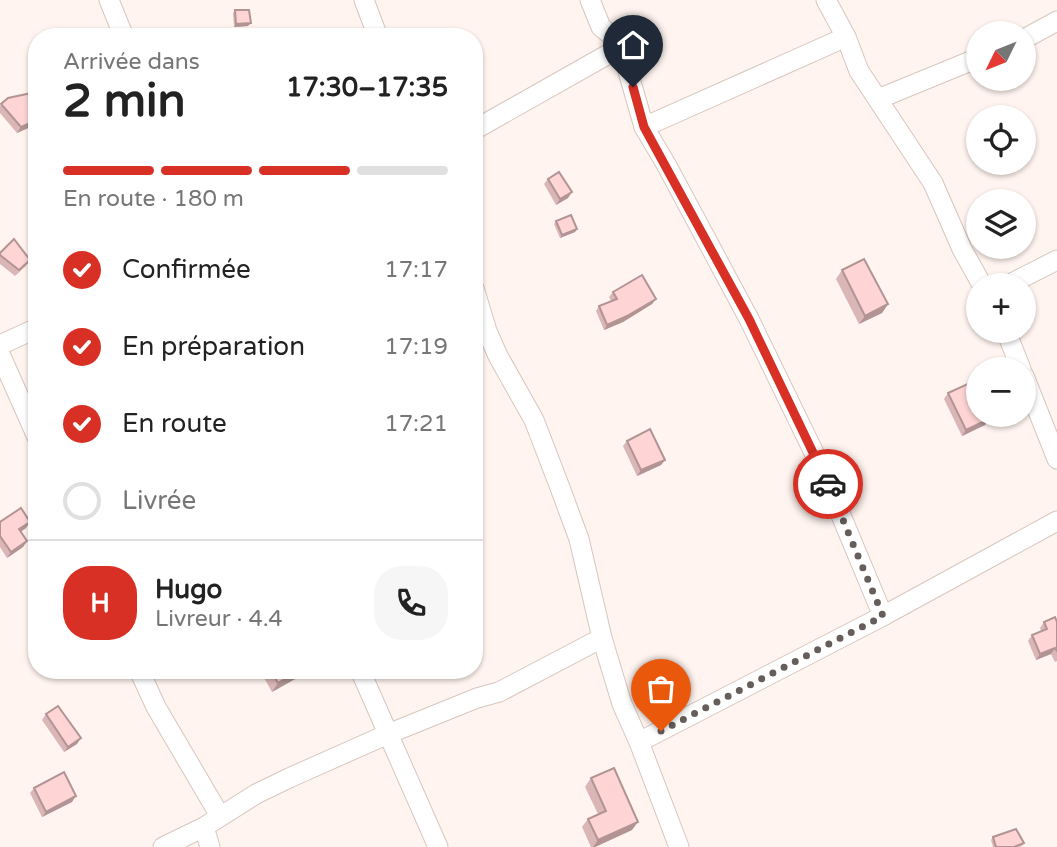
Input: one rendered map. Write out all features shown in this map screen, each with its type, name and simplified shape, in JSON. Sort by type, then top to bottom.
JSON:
[{"type":"street","points":[[109,0],[120,28]]},
{"type":"street","points":[[364,0],[375,28]]},
{"type":"street","points":[[590,0],[601,27],[618,41],[621,47],[644,127],[674,177],[749,319],[820,465],[883,616]]},
{"type":"street","points":[[825,0],[846,37],[859,71],[933,183],[975,273]]},
{"type":"street","points":[[1036,32],[1057,21]]},
{"type":"street","points":[[644,127],[846,37]]},
{"type":"street","points":[[483,125],[621,47]]},
{"type":"street","points":[[878,99],[966,63]]},
{"type":"street","points":[[1031,273],[1057,260]]},
{"type":"street","points":[[483,318],[498,356],[534,419],[579,539],[602,638],[622,704],[679,847]]},
{"type":"street","points":[[28,335],[1,355],[28,416]]},
{"type":"street","points":[[1036,406],[1057,459]]},
{"type":"street","points":[[639,742],[883,616],[1057,521]]},
{"type":"street","points":[[163,847],[289,778],[388,734],[477,698],[499,692],[602,638]]},
{"type":"street","points":[[143,679],[212,822],[210,847]]},
{"type":"street","points":[[364,679],[438,847]]},
{"type":"building","points":[[235,10],[249,10],[251,23],[236,24]]},
{"type":"building","points":[[28,94],[28,124],[21,127],[1,104],[8,98]]},
{"type":"building","points":[[559,172],[572,192],[560,199],[548,179]]},
{"type":"building","points":[[571,215],[577,229],[562,235],[556,221]]},
{"type":"building","points":[[14,239],[28,257],[28,262],[19,270],[0,253]]},
{"type":"building","points":[[864,259],[888,304],[865,316],[842,270]]},
{"type":"building","points":[[642,275],[656,299],[607,325],[599,306],[617,299],[613,292]]},
{"type":"building","points":[[966,385],[966,427],[972,427],[966,430],[948,393]]},
{"type":"building","points":[[650,429],[665,460],[641,470],[627,441]]},
{"type":"building","points":[[21,508],[28,523],[19,529],[27,541],[11,552],[0,536],[0,522]]},
{"type":"building","points":[[1055,617],[1057,651],[1055,648],[1040,654],[1032,635],[1047,629],[1044,622]]},
{"type":"building","points":[[58,706],[81,738],[68,747],[46,714]]},
{"type":"building","points":[[614,768],[638,822],[598,840],[588,819],[606,811],[591,778]]},
{"type":"building","points":[[64,772],[76,796],[46,812],[34,788]]},
{"type":"building","points":[[1016,829],[1024,843],[1014,847],[996,847],[993,837]]},
{"type":"way so far","points":[[661,731],[883,616],[828,484]]},
{"type":"route","points":[[633,87],[644,127],[749,319],[828,484]]}]
